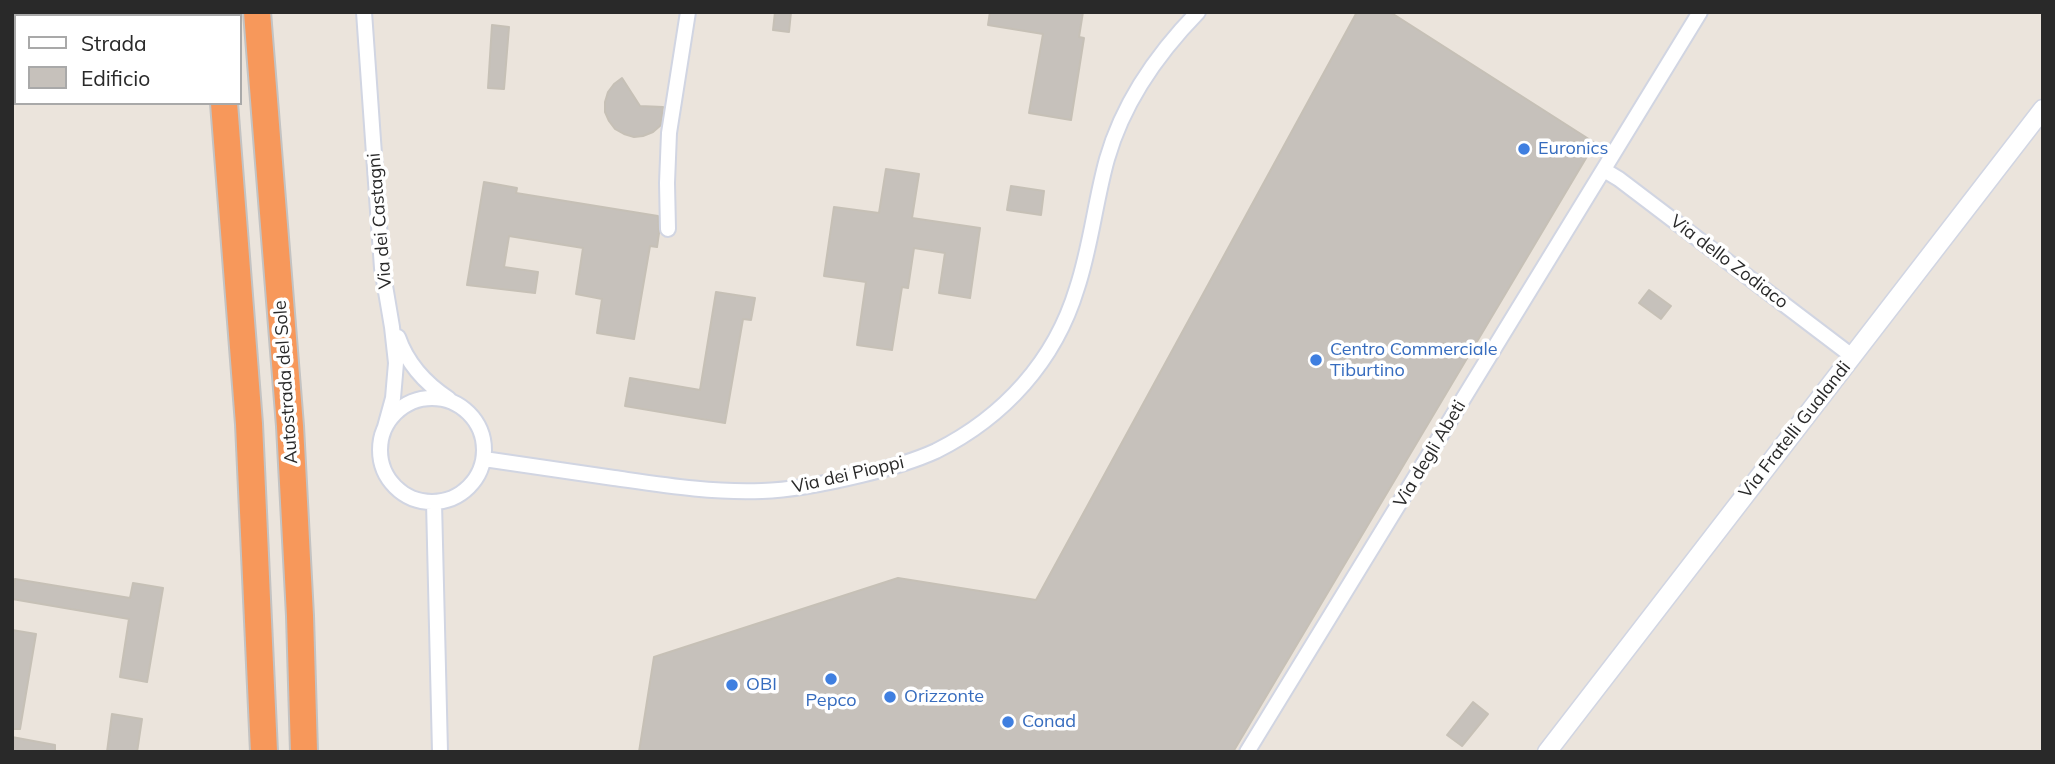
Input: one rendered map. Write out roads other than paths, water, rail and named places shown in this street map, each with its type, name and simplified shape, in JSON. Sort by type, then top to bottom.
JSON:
[{"type":"highway","name":"Autostrada del Sole","points":[[257,12],[290,426],[304,752]]},
{"type":"highway","points":[[224,105],[249,424],[264,752]]},
{"type":"street","name":"Via dei Castagni","points":[[364,12],[381,254],[395,345],[396,372],[393,398],[380,452],[382,464],[394,486],[406,495],[434,502]]},
{"type":"street","points":[[668,229],[668,150],[688,12]]},
{"type":"street","name":"Via dei Pioppi","points":[[484,459],[669,486],[762,491],[811,486],[897,466],[936,451],[967,432],[998,411],[1023,387],[1044,360],[1070,308],[1084,267],[1102,178],[1115,134],[1152,66],[1198,12]]},
{"type":"street","name":"Via degli Abeti","points":[[1247,752],[1696,16]]},
{"type":"street","name":"Via Fratelli Gualandi","points":[[1547,752],[2043,109]]},
{"type":"street","name":"Via dello Zodiaco","points":[[1604,170],[1852,356]]},
{"type":"street","points":[[389,312],[401,346],[415,368],[431,386],[471,415],[480,428],[484,444],[484,459],[477,476],[466,489],[451,499],[434,502],[440,752]]},
{"type":"street","points":[[385,428],[395,413],[409,403],[425,398],[443,399],[459,405]]},
{"type":"place","name":"Euronics","points":[[1524,149]]},
{"type":"place","name":"Centro Commerciale Tiburtino","points":[[1316,360]]},
{"type":"place","name":"Pepco","points":[[831,679]]},
{"type":"place","name":"OBI","points":[[732,685]]},
{"type":"place","name":"Orizzonte","points":[[890,697]]},
{"type":"place","name":"Conad","points":[[1008,722]]}]
